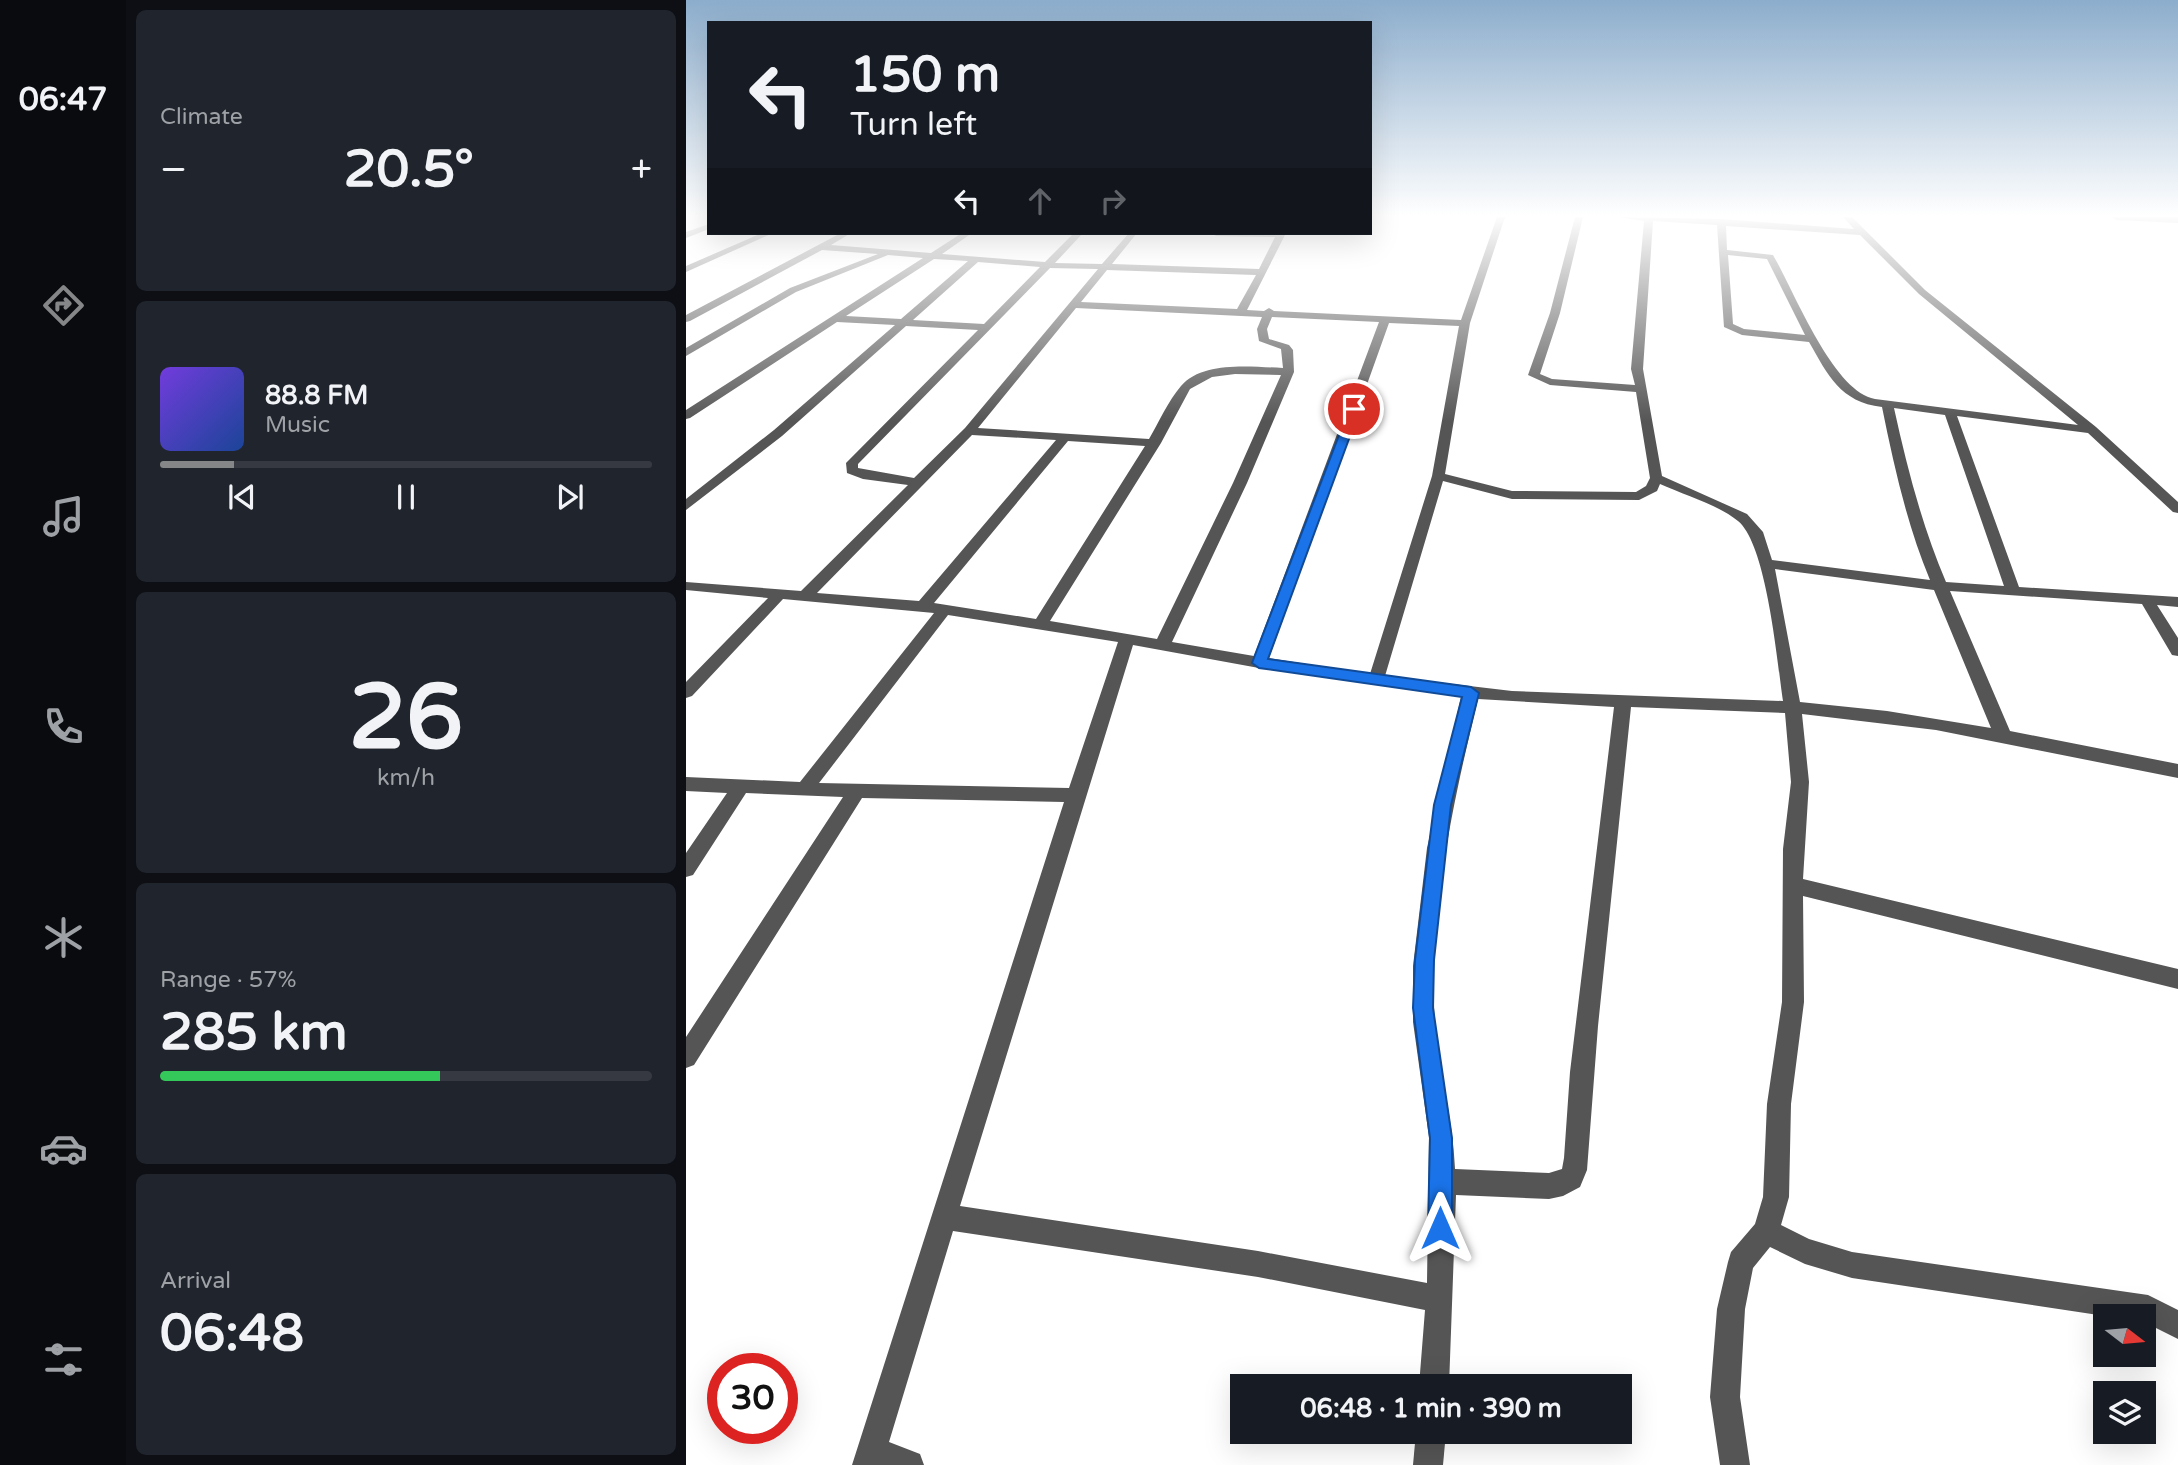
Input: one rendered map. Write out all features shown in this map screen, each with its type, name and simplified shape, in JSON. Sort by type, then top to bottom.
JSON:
[{"type":"street","points":[[686,318],[748,285]]},
{"type":"street","points":[[686,353],[805,285]]},
{"type":"street","points":[[686,415],[889,285]]},
{"type":"street","points":[[686,506],[778,433],[946,285]]},
{"type":"street","points":[[919,483],[863,475],[852,470],[852,463],[1027,285]]},
{"type":"street","points":[[803,598],[969,431],[1091,285]]},
{"type":"street","points":[[1242,310],[1255,285]]},
{"type":"street","points":[[1376,680],[1438,476],[1465,323],[1478,285]]},
{"type":"street","points":[[1562,285],[1534,375],[1550,382],[1642,389]]},
{"type":"street","points":[[1438,476],[1512,495],[1639,496],[1652,488],[1656,478],[1637,369],[1644,285]]},
{"type":"street","points":[[1726,285],[1728,325],[1742,332],[1814,339]]},
{"type":"street","points":[[1785,285],[1814,339],[1845,388],[1856,397],[1887,404],[2092,430]]},
{"type":"street","points":[[1915,285],[2092,430],[2178,509]]},
{"type":"street","points":[[1076,304],[1269,311],[1465,323]]},
{"type":"street","points":[[1161,646],[1240,483],[1287,372],[1289,352],[1285,347],[1264,341],[1262,335],[1269,311]]},
{"type":"street","points":[[1259,663],[1386,318]]},
{"type":"street","points":[[836,319],[989,327]]},
{"type":"street","points":[[1040,624],[1155,443],[1186,387],[1196,378],[1240,371],[1287,372]]},
{"type":"street","points":[[1887,404],[1900,469],[1939,586],[2003,736]]},
{"type":"street","points":[[1950,412],[2013,591]]},
{"type":"street","points":[[969,431],[1155,443]]},
{"type":"street","points":[[922,608],[1063,438]]},
{"type":"street","points":[[1656,478],[1742,517],[1756,532],[1773,588],[1798,739],[1800,782],[1793,849],[1793,1002],[1779,1104],[1776,1197],[1766,1231],[1741,1262],[1731,1309],[1725,1398],[1735,1465]]},
{"type":"street","points":[[1766,564],[1939,586],[2178,602]]},
{"type":"street","points":[[686,586],[944,610],[1040,624],[1259,663],[1471,693],[1622,702],[1791,707],[2003,736],[2178,771]]},
{"type":"street","points":[[686,692],[778,596]]},
{"type":"street","points":[[2146,599],[2178,651]]},
{"type":"street","points":[[805,788],[944,610]]},
{"type":"street","points":[[909,1465],[870,1458],[1126,641]]},
{"type":"street","points":[[1435,1374],[1440,1299],[1441,1181],[1437,1103],[1423,1008],[1425,960],[1442,805],[1471,693]]},
{"type":"street","points":[[1441,1181],[1544,1187],[1561,1186],[1571,1178],[1575,1162],[1582,1073],[1609,850],[1622,702]]},
{"type":"street","points":[[686,784],[857,791],[1076,795]]},
{"type":"street","points":[[686,869],[741,786]]},
{"type":"street","points":[[686,1056],[857,791]]},
{"type":"street","points":[[1793,885],[2178,979]]},
{"type":"street","points":[[945,1217],[1258,1264],[1440,1299]]},
{"type":"street","points":[[1766,1231],[1805,1251],[1852,1265],[2148,1309],[2178,1325]]},
{"type":"street","points":[[1428,1465],[1430,1444]]},
{"type":"route","points":[[1354,409],[1259,663],[1471,693],[1442,805],[1425,960],[1423,1008],[1441,1138],[1440,1228]]}]
